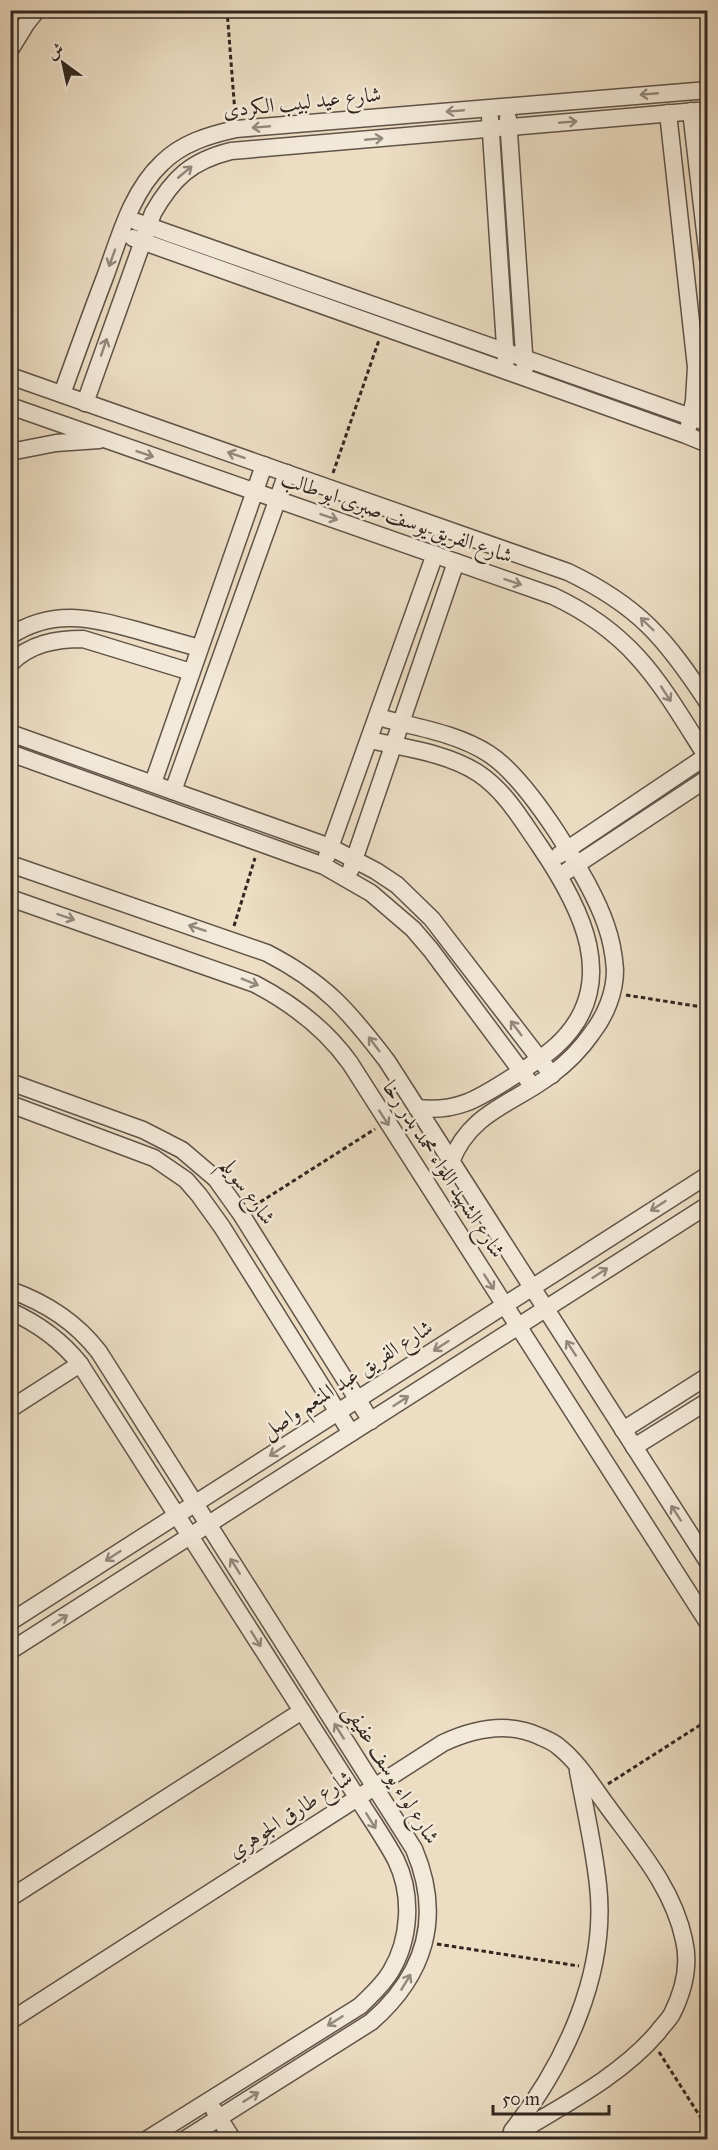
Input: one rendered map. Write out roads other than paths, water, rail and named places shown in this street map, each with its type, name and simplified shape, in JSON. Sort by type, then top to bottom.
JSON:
[{"type":"street","points":[[10,50],[37,10]]},
{"type":"street","name":"شارع عيد لبيب الكردى","points":[[62,394],[124,226],[142,188],[163,161],[193,142],[236,129],[708,90]]},
{"type":"street","points":[[507,106],[525,378]]},
{"type":"street","points":[[489,108],[506,371]]},
{"type":"street","points":[[699,110],[708,258]]},
{"type":"street","name":"شارع عيد لبيب الكردى","points":[[85,403],[144,234],[170,186],[197,163],[214,155],[231,151],[699,110]]},
{"type":"street","points":[[668,113],[696,367],[696,384],[686,435]]},
{"type":"street","points":[[124,226],[383,327],[708,444]]},
{"type":"street","points":[[144,234],[505,352],[708,423]]},
{"type":"street","name":"شارع الفريق يوسف صبرى ابو طالب","points":[[10,376],[568,572],[594,585],[634,612],[662,638],[682,663],[708,703]]},
{"type":"street","name":"شارع الفريق يوسف صبرى ابو طالب","points":[[10,406],[435,554],[578,607],[621,638],[640,657],[707,756]]},
{"type":"street","points":[[10,452],[56,443],[105,440]]},
{"type":"street","points":[[153,783],[264,465]]},
{"type":"street","points":[[173,791],[287,473]]},
{"type":"street","points":[[324,866],[435,554]]},
{"type":"street","points":[[347,878],[456,562]]},
{"type":"street","points":[[10,636],[35,623],[54,618],[93,618],[200,648]]},
{"type":"street","points":[[10,664],[30,649],[47,642],[83,639],[191,672]]},
{"type":"street","points":[[378,717],[470,744],[490,754],[510,771],[525,788],[567,849],[598,904],[606,925],[615,970],[612,993],[604,1014],[574,1056],[552,1075],[490,1112],[473,1126],[460,1143],[451,1162]]},
{"type":"street","points":[[10,733],[330,847],[355,858],[397,885],[432,919],[552,1075]]},
{"type":"street","points":[[370,740],[460,764],[478,773],[494,786],[508,801],[559,876],[584,929],[593,969],[591,989],[583,1010],[572,1028],[557,1045],[521,1071],[466,1104],[442,1109],[417,1108]]},
{"type":"street","points":[[460,764],[470,744]]},
{"type":"street","points":[[10,753],[260,842],[324,866],[347,878],[393,910],[413,929],[533,1087]]},
{"type":"street","points":[[550,861],[707,756]]},
{"type":"street","points":[[559,876],[708,778]]},
{"type":"street","points":[[508,801],[525,788]]},
{"type":"street","name":"شارع الشهيد اللواء محمد بدر رخا","points":[[10,864],[267,953],[317,983],[339,1003],[358,1023],[387,1061],[708,1562]]},
{"type":"street","name":"شارع الشهيد اللواء محمد بدر رخا","points":[[10,898],[255,984],[281,997],[327,1034],[350,1063],[504,1305],[702,1600],[707,1623]]},
{"type":"street","name":"شارع سويلم","points":[[10,1082],[164,1139],[200,1163],[216,1179],[241,1214],[370,1421]]},
{"type":"street","name":"شارع سويلم","points":[[10,1104],[154,1158],[186,1180],[211,1210],[351,1433]]},
{"type":"street","name":"شارع الفريق عبد المنعم واصل","points":[[10,1622],[708,1175]]},
{"type":"street","points":[[10,1651],[708,1205]]},
{"type":"street","name":"شارع لواء يوسف عفيفى","points":[[10,1290],[57,1312],[87,1336],[414,1849],[423,1871],[428,1908],[424,1942],[418,1960],[400,1992],[387,2008],[370,2022],[219,2118],[206,2134],[184,2139]]},
{"type":"street","name":"شارع لواء يوسف عفيفى","points":[[10,1311],[37,1324],[53,1335],[68,1348],[80,1364],[357,1797],[396,1861],[404,1882],[407,1905],[406,1928],[391,1971],[377,1990],[360,2006],[146,2139]]},
{"type":"street","points":[[10,1409],[80,1364]]},
{"type":"street","points":[[623,1430],[708,1376]]},
{"type":"street","points":[[634,1448],[708,1401]]},
{"type":"street","points":[[10,1898],[302,1711]]},
{"type":"street","name":"شارع طارق الجوهري","points":[[10,2021],[443,1743],[465,1733],[489,1728],[513,1729],[537,1735],[558,1746],[577,1765],[653,1869],[667,1891],[678,1916],[685,1942],[686,1967],[681,1992],[671,2017],[651,2040],[621,2067],[506,2139]]},
{"type":"street","points":[[506,2139],[536,2101],[561,2056],[582,2007],[593,1968],[598,1928],[599,1887],[577,1765]]},
{"type":"street","points":[[208,2101],[233,2139]]},
{"type":"street","points":[[191,2111],[206,2134]]}]
